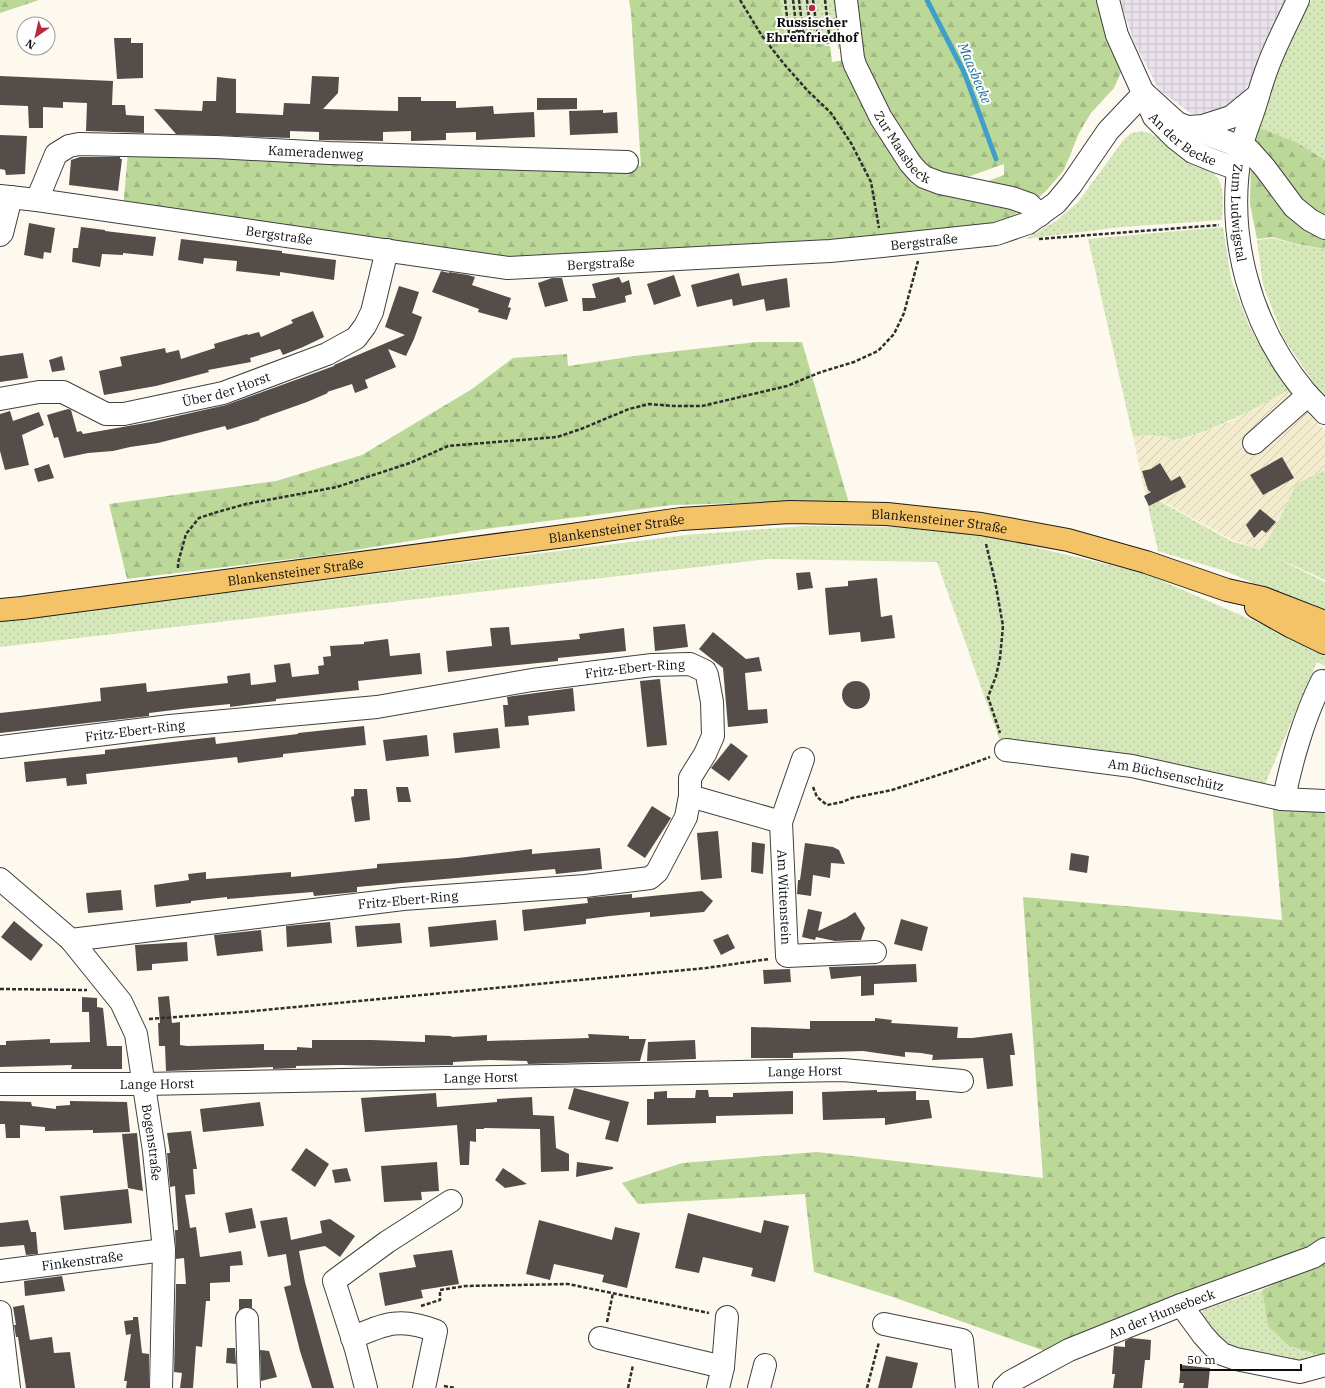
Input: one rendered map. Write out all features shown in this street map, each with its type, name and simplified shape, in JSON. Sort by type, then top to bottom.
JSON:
[{"type":"main road","name":"Blankensteiner Straße","points":[[0,610],[564,536],[681,519],[790,512],[887,514],[982,524],[1068,540],[1146,562],[1227,590],[1263,598],[1325,622]]},
{"type":"main road","name":"Blankensteiner Straße","points":[[1227,590],[1290,626],[1325,643]]},
{"type":"street","name":"Zur Maasbeck","points":[[846,0],[855,65],[881,118],[902,153],[914,168],[924,177],[940,183],[1012,198],[1029,204],[1040,215]]},
{"type":"street","name":"An der Becke","points":[[1108,0],[1117,35],[1154,117],[1175,138],[1193,152],[1215,161],[1240,158]]},
{"type":"street","name":"Zum Ludwigstal","points":[[1298,0],[1268,65],[1258,95],[1240,158],[1236,205],[1242,262],[1248,288],[1259,317],[1273,345],[1308,395],[1325,413]]},
{"type":"street","name":"Bergstraße","points":[[5,197],[37,200],[508,268],[830,251],[996,234],[1028,223],[1056,203],[1072,185],[1108,131],[1144,93]]},
{"type":"street","name":"An der Becke","points":[[1144,93],[1177,123],[1188,127],[1240,158]]},
{"type":"street","name":"An der Becke","points":[[1188,127],[1203,126],[1231,117],[1258,95]]},
{"type":"street","name":"Kameradenweg","points":[[37,200],[56,154],[68,146],[79,144],[216,147],[329,153],[627,162]]},
{"type":"street","points":[[1240,158],[1249,150],[1265,168],[1294,207],[1310,220],[1325,228]]},
{"type":"street","points":[[0,235],[2,233],[5,197]]},
{"type":"street","name":"Über der Horst","points":[[0,399],[40,392],[63,392],[106,414],[124,414],[223,393],[327,354],[356,338],[365,326],[372,312],[386,250]]},
{"type":"street","points":[[1254,443],[1308,395]]},
{"type":"street","name":"Fritz-Ebert-Ring","points":[[0,747],[170,726],[377,706],[532,680],[652,665],[684,664],[699,668],[705,671],[708,675],[712,702],[712,740],[690,778],[690,796],[686,817],[657,872],[650,878],[585,886],[403,899],[71,940]]},
{"type":"street","points":[[1284,799],[1287,783],[1311,702],[1322,681],[1325,683]]},
{"type":"street","name":"Am Büchsenschütz","points":[[1006,750],[1132,766],[1284,799],[1325,801]]},
{"type":"street","name":"Am Wittenstein","points":[[803,759],[781,822],[787,956],[875,952]]},
{"type":"street","points":[[690,796],[781,822]]},
{"type":"street","name":"Bogenstraße","points":[[0,879],[71,940],[121,1002],[131,1021],[139,1044],[154,1151],[164,1250],[161,1388]]},
{"type":"street","name":"Lange Horst","points":[[0,1084],[144,1084],[843,1070],[962,1081]]},
{"type":"street","points":[[366,1388],[334,1281],[387,1242],[451,1201]]},
{"type":"street","name":"An der Hunsebeck","points":[[1004,1388],[1010,1382],[1069,1350],[1181,1305],[1313,1257],[1325,1249]]},
{"type":"street","name":"Finkenstraße","points":[[0,1271],[164,1250]]},
{"type":"street","points":[[1181,1305],[1202,1335],[1222,1354],[1304,1380],[1325,1365]]},
{"type":"street","points":[[0,1312],[10,1388]]},
{"type":"street","points":[[718,1388],[723,1367],[727,1317]]},
{"type":"street","points":[[247,1319],[249,1388]]},
{"type":"street","points":[[352,1338],[385,1325],[399,1322],[423,1325],[436,1331],[424,1388]]},
{"type":"street","points":[[884,1324],[962,1340],[967,1388]]},
{"type":"street","points":[[602,1338],[723,1367]]},
{"type":"street","points":[[759,1388],[765,1365]]},
{"type":"path","points":[[740,0],[762,36],[784,64],[830,113],[851,143],[871,182],[882,246]]},
{"type":"path","points":[[785,0],[789,33],[801,31],[830,43],[825,0]]},
{"type":"path","points":[[793,0],[797,32]]},
{"type":"path","points":[[799,0],[803,32]]},
{"type":"path","points":[[807,0],[811,36]]},
{"type":"path","points":[[814,0],[818,37]]},
{"type":"path","points":[[1035,239],[1215,225],[1238,225]]},
{"type":"path","points":[[180,586],[178,563],[186,534],[198,518],[246,504],[337,487],[410,462],[448,446],[557,437],[649,404],[702,406],[787,386],[821,372],[854,362],[878,351],[894,334],[904,312],[924,242]]},
{"type":"path","points":[[812,784],[817,796],[827,805],[892,790],[957,769],[1006,750],[988,697],[996,676],[1000,658],[1003,626],[995,581],[982,524]]},
{"type":"path","points":[[131,1021],[251,1012],[698,969],[787,956]]},
{"type":"path","points":[[0,989],[111,991]]},
{"type":"path","points":[[420,1306],[440,1300],[440,1290],[465,1286],[568,1284],[727,1317]]},
{"type":"path","points":[[602,1338],[613,1293]]},
{"type":"path","points":[[867,1388],[884,1324]]},
{"type":"path","points":[[628,1388],[638,1346]]},
{"type":"shaded area","points":[[1120,0],[1290,0],[1263,59],[1235,108],[1217,113],[1192,114],[1159,90],[1134,42]]},
{"type":"shaded area","points":[[1290,389],[1315,421],[1325,430],[1325,470],[1297,484],[1279,522],[1261,550],[1232,540],[1145,492],[1133,437],[1147,435],[1168,437],[1171,441],[1186,438],[1229,422]]},
{"type":"green space","points":[[0,0],[39,0],[0,13]]},
{"type":"green space","points":[[629,0],[780,0],[785,36],[801,35],[809,39],[816,38],[826,46],[830,46],[832,62],[849,59],[874,130],[907,169],[1024,209],[1008,218],[979,227],[911,235],[504,263],[123,208],[128,152],[590,167],[641,166]]},
{"type":"green space","points":[[780,0],[842,0],[848,48],[838,49],[837,40],[827,41],[816,33],[809,33],[801,28],[788,30],[788,36],[785,36]]},
{"type":"green space","points":[[851,0],[1098,0],[1122,70],[1114,88],[1091,113],[1079,133],[1064,170],[1047,190],[1033,203],[980,184],[1004,175],[1004,164],[962,179],[921,169],[866,79]]},
{"type":"green space","points":[[1311,0],[1325,0],[1325,160],[1296,142],[1258,127],[1284,57]]},
{"type":"green space","points":[[1258,127],[1296,142],[1325,160],[1325,249],[1296,244],[1273,237],[1257,239],[1250,204],[1251,163]]},
{"type":"green space","points":[[1141,131],[1152,134],[1173,149],[1206,167],[1215,175],[1221,184],[1222,189],[1222,220],[1122,227],[1025,239],[1056,221],[1078,202],[1125,138],[1132,133]]},
{"type":"green space","points":[[1223,227],[1231,279],[1249,326],[1289,390],[1232,420],[1187,437],[1171,441],[1168,437],[1147,435],[1133,437],[1088,239]]},
{"type":"green space","points":[[1273,238],[1298,245],[1325,249],[1325,396],[1318,389],[1284,339],[1263,285],[1257,240]]},
{"type":"green space","points":[[757,342],[802,342],[849,503],[788,502],[672,505],[470,531],[325,555],[127,579],[109,504],[276,481],[362,455],[472,389],[513,358],[567,354],[568,366],[642,355]]},
{"type":"green space","points":[[1325,470],[1325,580],[1267,553],[1325,582],[1325,613],[1225,571],[1158,551],[1145,493],[1231,541],[1261,550],[1279,521],[1296,484]]},
{"type":"green space","points":[[805,526],[899,527],[975,533],[1144,573],[1325,652],[1325,666],[1317,662],[1262,791],[1001,744],[937,562],[768,559],[0,647],[0,620],[686,535]]},
{"type":"green space","points":[[1272,801],[1325,806],[1325,1239],[1309,1248],[1045,1351],[893,1297],[814,1272],[805,1194],[638,1204],[622,1183],[682,1163],[817,1152],[1043,1178],[1023,897],[1282,920]]},
{"type":"green space","points":[[1325,1259],[1325,1356],[1289,1346],[1268,1326],[1262,1290]]},
{"type":"green space","points":[[1262,1290],[1268,1326],[1325,1356],[1296,1363],[1240,1351],[1224,1342],[1210,1329],[1201,1317],[1203,1310]]},
{"type":"building","points":[[114,38],[131,38],[131,43],[143,43],[143,78],[117,79]]},
{"type":"building","points":[[0,76],[113,81],[112,105],[125,105],[126,115],[144,116],[144,133],[86,131],[87,103],[63,102],[63,108],[43,107],[43,128],[29,128],[28,106],[0,105]]},
{"type":"building","points":[[312,76],[339,77],[338,93],[323,109],[398,111],[398,97],[421,97],[421,101],[456,101],[456,108],[493,106],[494,114],[534,112],[535,137],[476,140],[476,132],[446,133],[446,140],[411,141],[411,131],[383,132],[383,141],[319,140],[319,132],[290,131],[290,138],[176,134],[154,109],[202,111],[203,101],[216,101],[217,77],[236,79],[236,113],[283,115],[284,103],[310,104]]},
{"type":"building","points":[[537,98],[577,98],[577,109],[537,110]]},
{"type":"building","points":[[603,110],[603,113],[617,112],[618,133],[570,135],[569,111]]},
{"type":"building","points":[[0,135],[27,136],[25,174],[6,175],[5,170],[0,169]]},
{"type":"building","points":[[80,157],[120,157],[120,159],[122,159],[118,191],[69,185],[71,160]]},
{"type":"building","points":[[29,223],[55,228],[51,253],[44,252],[43,259],[24,255]]},
{"type":"building","points":[[81,227],[156,237],[153,256],[123,253],[123,255],[102,254],[100,267],[72,262],[73,248],[78,248]]},
{"type":"building","points":[[181,239],[282,251],[282,253],[336,260],[334,280],[280,272],[280,276],[236,271],[237,261],[204,258],[203,264],[178,260]]},
{"type":"building","points":[[441,271],[475,277],[472,285],[511,298],[508,307],[511,308],[507,320],[478,312],[479,309],[432,292]]},
{"type":"building","points":[[739,273],[742,286],[787,278],[790,307],[766,311],[764,299],[733,306],[732,299],[697,307],[691,285]]},
{"type":"building","points":[[674,275],[681,296],[654,305],[647,284]]},
{"type":"building","points":[[619,277],[622,283],[629,280],[632,294],[625,296],[626,302],[590,311],[583,311],[582,298],[596,298],[592,284]]},
{"type":"building","points":[[552,278],[562,278],[568,301],[545,307],[538,283]]},
{"type":"building","points":[[399,286],[419,292],[412,313],[422,317],[406,356],[388,349],[396,367],[365,380],[368,388],[355,393],[352,384],[327,392],[328,393],[307,402],[259,419],[260,420],[227,430],[225,426],[158,443],[113,451],[88,453],[64,458],[58,437],[54,438],[47,415],[68,409],[71,410],[77,432],[81,431],[83,434],[151,422],[226,405],[334,366],[405,335],[385,327]]},
{"type":"building","points":[[313,311],[324,337],[303,347],[283,355],[280,349],[250,358],[251,362],[208,370],[209,372],[156,386],[104,395],[99,371],[122,366],[120,357],[165,348],[166,353],[179,350],[181,359],[215,348],[214,344],[247,334],[259,332],[261,337],[293,323],[291,320]]},
{"type":"building","points":[[23,353],[28,378],[0,382],[0,356]]},
{"type":"building","points":[[62,356],[65,370],[52,372],[49,360]]},
{"type":"building","points":[[10,411],[13,421],[39,412],[44,425],[22,435],[29,465],[5,470],[0,451],[0,414]]},
{"type":"building","points":[[1282,457],[1294,478],[1263,495],[1250,475]]},
{"type":"building","points":[[1160,463],[1171,481],[1180,476],[1186,487],[1149,506],[1144,496],[1151,492],[1148,490],[1142,471],[1151,469]]},
{"type":"building","points":[[49,464],[54,478],[38,482],[34,469]]},
{"type":"building","points":[[1260,509],[1276,522],[1266,533],[1262,530],[1254,538],[1246,525]]},
{"type":"building","points":[[810,572],[813,588],[798,590],[796,573]]},
{"type":"building","points":[[877,578],[881,617],[892,615],[895,638],[861,642],[860,632],[829,635],[825,588],[848,586],[848,581]]},
{"type":"building","points":[[685,624],[688,647],[655,651],[653,627]]},
{"type":"building","points":[[509,627],[511,645],[580,639],[579,634],[624,628],[626,651],[558,658],[558,661],[448,672],[446,651],[492,646],[490,628]]},
{"type":"building","points":[[713,632],[746,659],[759,657],[762,671],[745,673],[748,710],[767,709],[768,723],[728,727],[723,668],[699,649]]},
{"type":"building","points":[[388,639],[390,656],[420,653],[422,674],[358,681],[359,690],[276,699],[276,701],[230,707],[230,704],[190,708],[149,713],[149,716],[0,733],[0,713],[101,701],[100,688],[146,683],[147,692],[228,683],[227,676],[250,673],[251,685],[276,682],[274,665],[290,663],[292,677],[319,674],[318,666],[324,665],[323,657],[331,656],[330,646],[364,644],[364,642]]},
{"type":"building","points":[[660,679],[667,745],[647,747],[640,681]]},
{"type":"building","points":[[856,681],[866,685],[870,695],[866,705],[856,709],[846,705],[842,695],[846,685]]},
{"type":"building","points":[[573,688],[575,711],[528,716],[529,725],[505,727],[503,705],[508,705],[507,697]]},
{"type":"building","points":[[364,726],[366,745],[283,754],[283,757],[238,763],[237,757],[86,774],[87,784],[67,786],[66,778],[26,782],[24,762],[105,754],[105,750],[215,737],[216,744]]},
{"type":"building","points":[[498,728],[500,748],[455,753],[453,733]]},
{"type":"building","points":[[427,735],[429,756],[386,761],[383,740]]},
{"type":"building","points":[[731,743],[748,756],[729,781],[711,768]]},
{"type":"building","points":[[396,787],[408,787],[411,802],[398,802]]},
{"type":"building","points":[[354,789],[367,789],[370,820],[355,822],[351,797],[354,796]]},
{"type":"building","points":[[652,806],[671,818],[645,858],[627,846]]},
{"type":"building","points":[[718,831],[722,878],[701,880],[697,833]]},
{"type":"building","points":[[752,842],[765,844],[763,874],[751,872]]},
{"type":"building","points":[[805,843],[833,847],[839,850],[845,864],[831,863],[830,878],[813,875],[811,896],[797,894]]},
{"type":"building","points":[[600,848],[602,869],[556,874],[555,869],[357,887],[357,892],[314,896],[313,892],[227,899],[227,897],[156,907],[154,885],[189,880],[188,874],[206,872],[206,879],[291,872],[291,877],[377,868],[377,864],[458,858],[532,849],[532,854]]},
{"type":"building","points":[[1071,853],[1089,856],[1087,873],[1069,870]]},
{"type":"building","points":[[121,890],[123,910],[88,913],[86,893]]},
{"type":"building","points":[[702,891],[713,901],[704,912],[650,917],[650,912],[610,916],[586,919],[586,924],[524,931],[522,910],[588,903],[587,898],[632,894],[632,898]]},
{"type":"building","points":[[808,909],[822,912],[818,931],[846,918],[855,912],[865,928],[861,940],[835,941],[816,937],[815,940],[802,937]]},
{"type":"building","points":[[901,919],[928,927],[922,951],[894,944]]},
{"type":"building","points":[[496,920],[498,940],[430,947],[428,927]]},
{"type":"building","points":[[14,921],[43,945],[31,961],[1,937]]},
{"type":"building","points":[[330,922],[332,943],[287,947],[286,926]]},
{"type":"building","points":[[400,923],[402,943],[357,947],[355,926]]},
{"type":"building","points":[[261,930],[263,951],[217,956],[214,935]]},
{"type":"building","points":[[728,934],[735,948],[721,955],[713,940]]},
{"type":"building","points":[[187,942],[188,961],[152,964],[152,970],[137,971],[135,945]]},
{"type":"building","points":[[916,964],[917,982],[874,984],[874,995],[861,996],[861,976],[831,979],[829,967]]},
{"type":"building","points":[[790,969],[791,982],[764,984],[763,970]]},
{"type":"building","points":[[169,996],[172,1023],[180,1022],[180,1045],[187,1046],[264,1044],[264,1050],[297,1050],[297,1047],[312,1048],[312,1040],[425,1042],[425,1035],[452,1037],[487,1035],[487,1041],[589,1038],[588,1034],[629,1036],[629,1039],[646,1039],[640,1061],[528,1064],[527,1061],[489,1060],[453,1062],[453,1065],[341,1065],[296,1066],[296,1068],[273,1069],[273,1067],[166,1071],[165,1046],[159,1046],[158,1023],[160,1023],[158,997]]},
{"type":"building","points":[[82,997],[97,998],[97,1007],[103,1008],[107,1046],[122,1046],[122,1069],[71,1069],[72,1065],[0,1067],[0,1045],[6,1045],[6,1041],[50,1039],[50,1043],[90,1042],[89,1012],[82,1012]]},
{"type":"building","points":[[875,1018],[892,1020],[891,1023],[958,1027],[957,1038],[972,1038],[1012,1033],[1015,1055],[1010,1055],[1013,1086],[987,1089],[983,1058],[932,1060],[933,1055],[921,1053],[905,1052],[905,1057],[863,1051],[793,1053],[793,1058],[751,1058],[751,1027],[810,1029],[810,1021],[875,1021]]},
{"type":"building","points":[[695,1040],[696,1059],[647,1061],[648,1042]]},
{"type":"building","points":[[574,1088],[629,1102],[618,1142],[605,1139],[610,1121],[568,1109]]},
{"type":"building","points":[[696,1090],[708,1090],[709,1097],[733,1097],[733,1093],[793,1091],[793,1114],[716,1116],[716,1123],[647,1125],[647,1099],[654,1099],[654,1092],[667,1091],[667,1098],[695,1098]]},
{"type":"building","points":[[877,1090],[877,1092],[916,1091],[916,1100],[929,1100],[932,1118],[885,1125],[885,1118],[823,1120],[822,1092]]},
{"type":"building","points":[[436,1093],[437,1107],[497,1102],[497,1099],[532,1097],[533,1115],[554,1116],[556,1148],[569,1154],[569,1171],[541,1172],[540,1129],[476,1129],[476,1142],[470,1141],[469,1165],[460,1165],[457,1125],[365,1132],[361,1098]]},
{"type":"building","points":[[0,1101],[31,1102],[32,1106],[56,1109],[56,1106],[70,1105],[70,1101],[127,1102],[130,1132],[93,1133],[93,1130],[45,1131],[45,1127],[20,1125],[20,1138],[6,1138],[5,1124],[0,1124]]},
{"type":"building","points":[[260,1102],[264,1126],[203,1132],[200,1109]]},
{"type":"building","points":[[191,1131],[197,1169],[193,1169],[195,1194],[185,1195],[190,1228],[196,1227],[200,1257],[241,1251],[243,1265],[230,1266],[230,1282],[210,1283],[210,1301],[206,1301],[202,1347],[196,1346],[193,1388],[180,1388],[182,1373],[174,1372],[176,1284],[186,1284],[184,1258],[176,1259],[175,1230],[178,1230],[175,1186],[170,1187],[167,1153],[170,1153],[167,1133]]},
{"type":"building","points":[[137,1133],[143,1191],[128,1188],[122,1134]]},
{"type":"building","points":[[306,1148],[329,1164],[315,1187],[291,1170]]},
{"type":"building","points":[[437,1162],[439,1191],[421,1192],[422,1200],[384,1202],[381,1166]]},
{"type":"building","points":[[577,1162],[613,1167],[613,1169],[576,1177]]},
{"type":"building","points":[[347,1168],[351,1181],[335,1183],[332,1170]]},
{"type":"building","points":[[503,1168],[527,1184],[505,1188],[495,1180]]},
{"type":"building","points":[[128,1189],[132,1223],[64,1230],[60,1196]]},
{"type":"building","points":[[252,1208],[256,1228],[229,1233],[225,1213]]},
{"type":"building","points":[[688,1213],[761,1233],[764,1220],[789,1226],[775,1282],[751,1276],[753,1268],[703,1257],[699,1273],[675,1268]]},
{"type":"building","points":[[287,1217],[291,1240],[322,1233],[320,1221],[330,1219],[355,1236],[340,1257],[325,1246],[299,1251],[305,1282],[334,1388],[312,1388],[300,1351],[284,1287],[291,1285],[286,1254],[268,1257],[260,1221]]},
{"type":"building","points":[[28,1220],[31,1232],[36,1232],[38,1254],[26,1255],[24,1245],[0,1247],[0,1223]]},
{"type":"building","points":[[539,1220],[612,1240],[615,1227],[640,1233],[627,1288],[602,1282],[604,1275],[554,1264],[550,1280],[526,1274]]},
{"type":"building","points":[[452,1250],[459,1284],[421,1290],[423,1298],[385,1306],[379,1273],[416,1267],[413,1255]]},
{"type":"building","points":[[62,1276],[65,1291],[25,1296],[24,1281]]},
{"type":"building","points":[[239,1299],[252,1299],[252,1308],[246,1307],[239,1310]]},
{"type":"building","points":[[24,1305],[30,1340],[52,1337],[54,1353],[70,1352],[75,1388],[26,1388],[18,1337],[16,1337],[14,1325],[16,1325],[13,1307]]},
{"type":"building","points":[[133,1317],[138,1317],[142,1353],[149,1354],[149,1388],[126,1388],[127,1381],[124,1381],[131,1334],[126,1335],[124,1321],[133,1320]]},
{"type":"building","points":[[1131,1338],[1151,1340],[1150,1360],[1145,1360],[1142,1388],[1113,1388],[1115,1374],[1112,1374],[1114,1346],[1125,1347],[1125,1341]]},
{"type":"building","points":[[227,1348],[235,1348],[236,1364],[226,1363]]},
{"type":"building","points":[[260,1350],[269,1351],[277,1377],[261,1381]]},
{"type":"building","points":[[886,1356],[918,1363],[912,1388],[878,1388]]},
{"type":"building","points":[[1181,1365],[1210,1368],[1208,1388],[1183,1388],[1184,1383],[1179,1383]]},
{"type":"waterway","name":"Maasbecke","points":[[927,0],[964,72],[996,159]]},
{"type":"place","name":"Russischer Ehrenfriedhof","points":[[812,8]]}]
